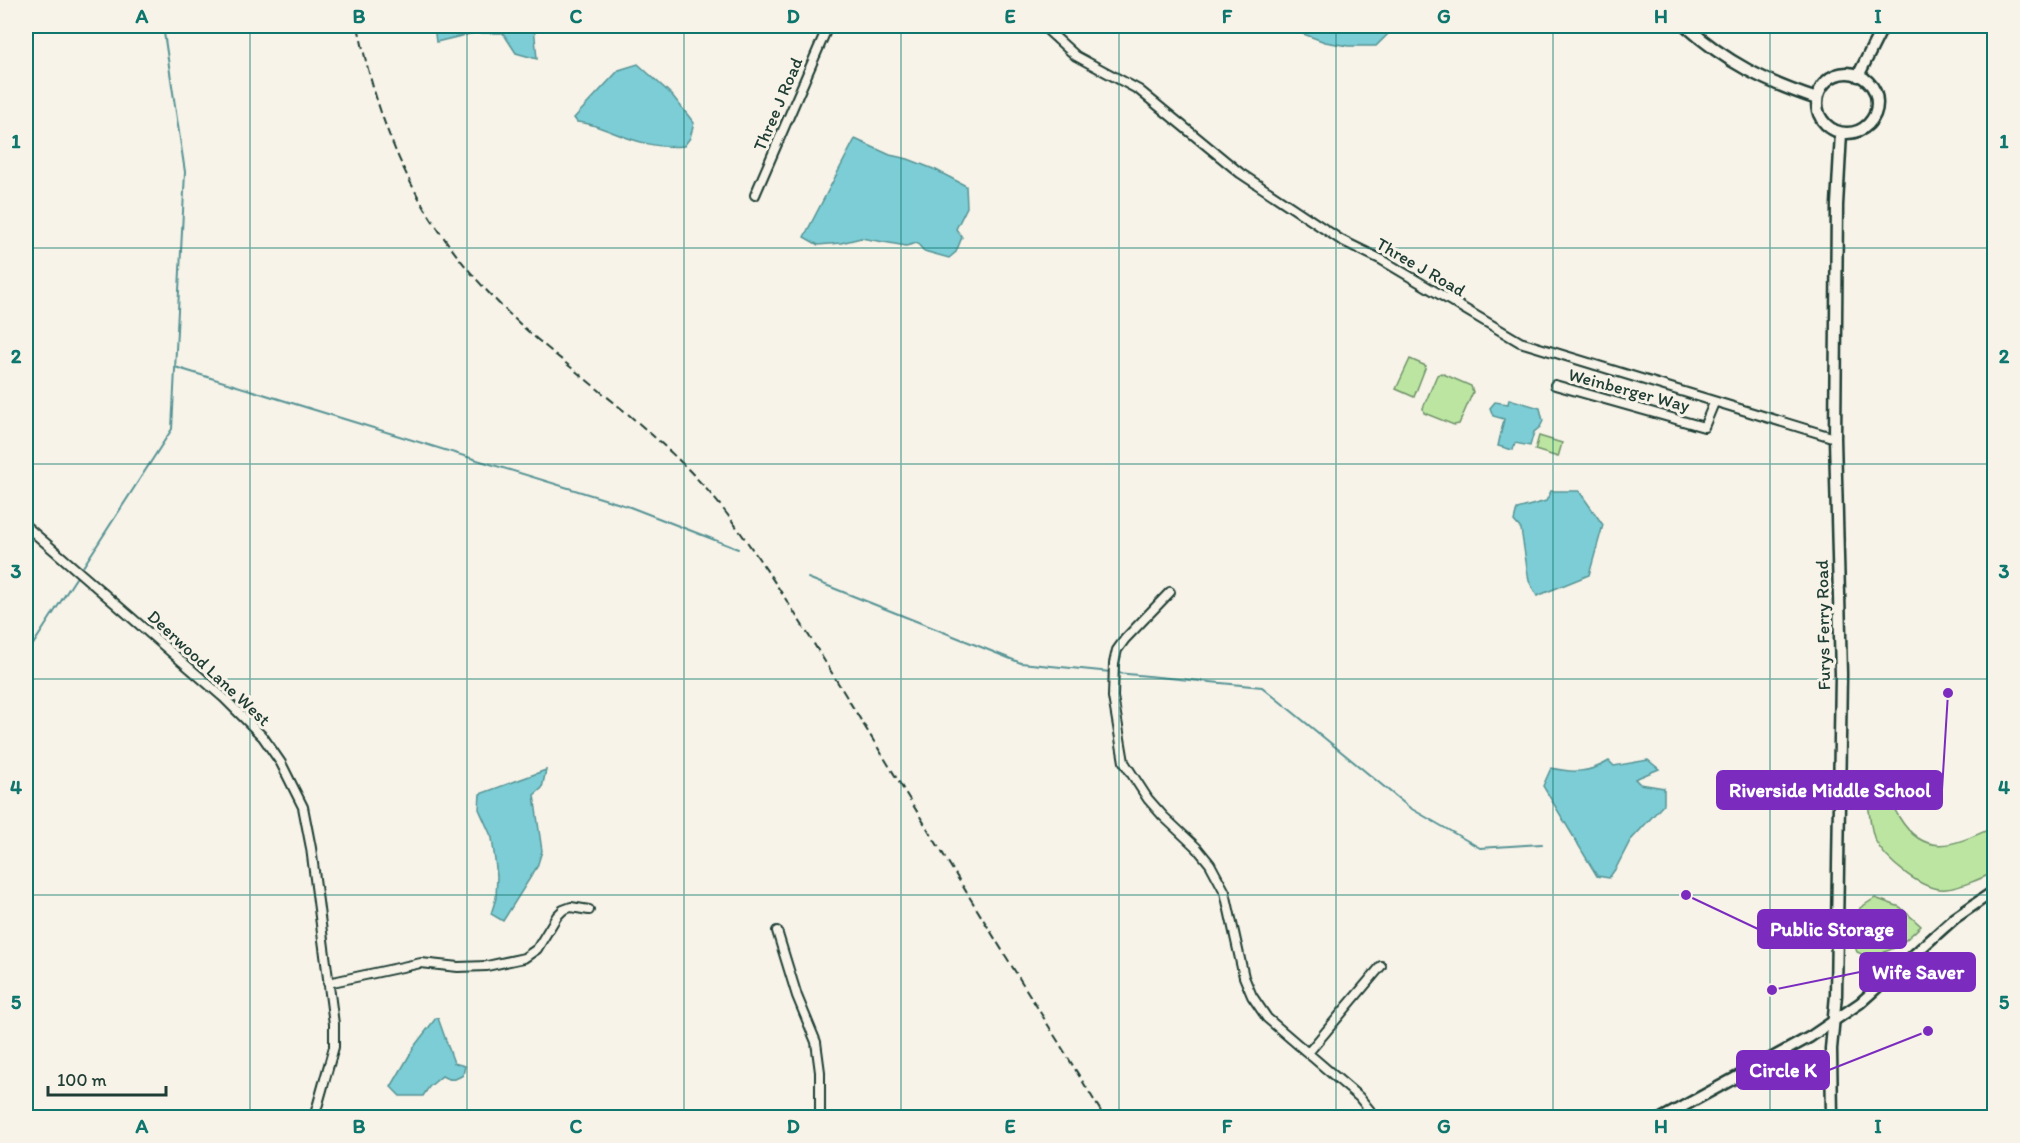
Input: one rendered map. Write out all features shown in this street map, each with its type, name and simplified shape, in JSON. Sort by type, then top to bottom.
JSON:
[{"type":"main road","points":[[1686,26],[1745,70],[1817,99]]},
{"type":"main road","points":[[1858,76],[1883,26]]},
{"type":"main road","points":[[1846,74],[1858,76],[1868,82],[1875,92],[1876,113],[1863,129],[1841,133],[1831,129],[1822,120],[1818,110],[1817,99],[1823,85],[1834,76],[1846,74]]},
{"type":"main road","name":"Furys Ferry Road","points":[[1832,1118],[1831,1049],[1834,1021],[1841,674],[1835,438],[1837,205],[1841,133]]},
{"type":"street","name":"Three J Road","points":[[755,195],[828,26]]},
{"type":"street","name":"Three J Road","points":[[1042,26],[1076,56],[1139,90],[1240,173],[1341,240],[1382,261],[1520,342],[1835,438]]},
{"type":"street","name":"Weinberger Way","points":[[1555,385],[1704,427],[1714,403]]},
{"type":"street","name":"Deerwood Lane West","points":[[26,526],[224,698],[263,738],[281,763],[303,807],[311,849],[334,1047],[314,1118]]},
{"type":"street","points":[[1170,592],[1125,639],[1114,663],[1113,697],[1124,762],[1148,799],[1197,848],[1209,864],[1224,892],[1244,977],[1252,996],[1267,1018],[1359,1097],[1376,1118]]},
{"type":"street","points":[[1662,1118],[1810,1037],[1860,1004],[1955,918],[1995,891]]},
{"type":"street","points":[[328,983],[421,963],[458,967],[487,966],[524,958],[537,949],[563,910],[571,907],[589,910]]},
{"type":"street","points":[[777,931],[797,996],[816,1042],[820,1072],[820,1118]]},
{"type":"street","points":[[1308,1053],[1381,966]]},
{"type":"green space","points":[[1410,359],[1426,366],[1414,397],[1396,389]]},
{"type":"green space","points":[[1441,373],[1471,386],[1473,392],[1459,424],[1454,425],[1424,413],[1423,408],[1437,375]]},
{"type":"green space","points":[[1539,436],[1562,443],[1558,457],[1535,450]]},
{"type":"green space","points":[[1876,783],[1887,794],[1909,830],[1919,839],[1930,844],[1954,843],[1994,829],[1994,872],[1946,889],[1937,889],[1927,885],[1906,873],[1887,857],[1873,834],[1867,790]]},
{"type":"green space","points":[[1875,898],[1900,907],[1921,926],[1899,946],[1870,958],[1857,952],[1851,936],[1860,908]]},
{"type":"water","points":[[434,26],[534,26],[537,59],[516,53],[503,33],[474,33],[436,42]]},
{"type":"water","points":[[1262,26],[1392,26],[1390,32],[1376,46],[1348,46],[1325,42],[1290,29]]},
{"type":"water","points":[[638,64],[672,95],[694,123],[690,138],[684,146],[646,143],[594,125],[577,122],[574,118],[619,70]]},
{"type":"water","points":[[855,139],[890,155],[936,170],[966,186],[967,207],[956,229],[962,237],[956,252],[949,258],[924,251],[917,243],[906,246],[861,238],[818,245],[804,237]]},
{"type":"water","points":[[1509,399],[1540,408],[1543,421],[1534,432],[1530,446],[1515,443],[1513,450],[1498,446],[1504,419],[1493,416],[1490,408],[1495,402],[1508,404]]},
{"type":"water","points":[[1551,491],[1579,491],[1603,525],[1589,575],[1537,596],[1529,581],[1521,529],[1514,521],[1517,509],[1546,501]]},
{"type":"water","points":[[1648,760],[1659,769],[1635,779],[1640,784],[1664,788],[1664,804],[1630,841],[1609,878],[1597,876],[1543,786],[1551,768],[1581,771],[1595,768],[1609,761],[1614,766]]},
{"type":"water","points":[[546,770],[542,788],[534,795],[542,851],[537,867],[503,921],[491,914],[496,898],[497,876],[492,838],[479,809],[480,794]]},
{"type":"water","points":[[438,1018],[454,1063],[465,1066],[463,1075],[453,1079],[442,1076],[429,1087],[423,1096],[400,1096],[391,1087],[416,1044]]},
{"type":"waterway","points":[[83,567],[172,429],[185,172],[163,26]]},
{"type":"waterway","points":[[175,367],[630,507],[738,549]]},
{"type":"waterway","points":[[26,650],[32,646],[76,578]]},
{"type":"waterway","points":[[808,578],[1021,663],[1111,672]]},
{"type":"waterway","points":[[1117,673],[1262,687],[1410,808],[1480,848],[1542,844]]},
{"type":"railway","points":[[358,26],[369,74],[383,118],[419,199],[443,236],[470,272],[502,306],[538,340],[664,446],[687,468],[730,518],[809,636],[1105,1118]]},
{"type":"place","name":"Riverside Middle School","points":[[1948,693]]},
{"type":"place","name":"Public Storage","points":[[1686,895]]},
{"type":"place","name":"Wife Saver","points":[[1772,990]]},
{"type":"place","name":"Circle K","points":[[1928,1031]]}]
